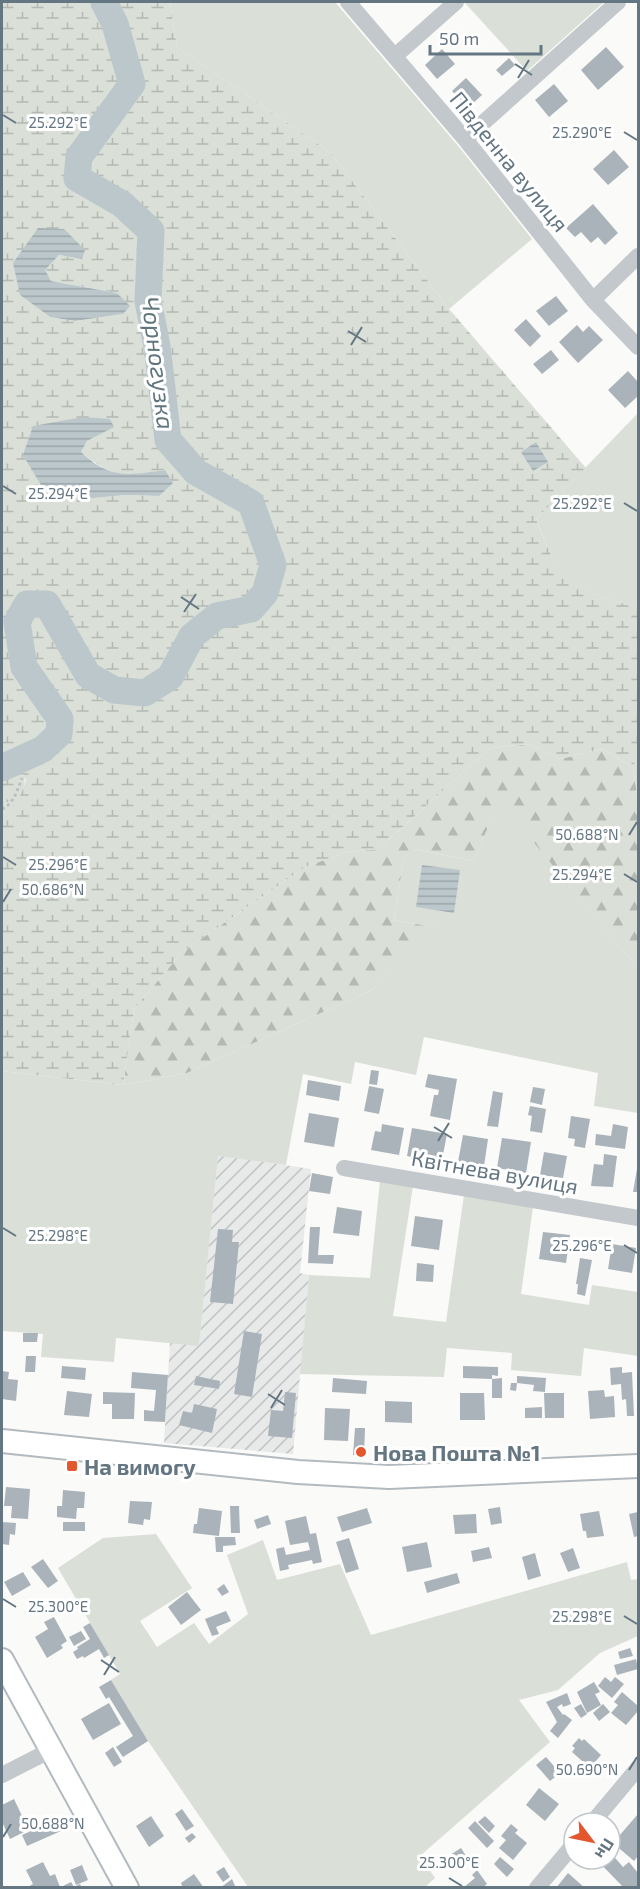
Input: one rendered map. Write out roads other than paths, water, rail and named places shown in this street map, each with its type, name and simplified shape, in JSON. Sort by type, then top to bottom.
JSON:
[{"type":"main road","points":[[2,1441],[288,1471],[389,1477],[501,1470],[639,1466]]},
{"type":"main road","points":[[2,1660],[126,1887]]},
{"type":"street","name":"Південна вулиця","points":[[348,2],[465,139],[593,300],[639,347]]},
{"type":"street","points":[[395,56],[456,2]]},
{"type":"street","points":[[465,139],[618,2]]},
{"type":"street","points":[[593,300],[639,256]]},
{"type":"street","name":"Квітнева вулиця","points":[[344,1168],[639,1218]]},
{"type":"street","points":[[2,1775],[51,1750]]},
{"type":"street","points":[[602,1811],[639,1768]]},
{"type":"street","points":[[537,1887],[562,1858]]},
{"type":"waterway","name":"Чорногузка","points":[[2,768],[43,749],[59,734],[60,719],[24,667],[17,622],[27,604],[47,604],[88,675],[114,690],[145,693],[170,677],[192,636],[217,616],[251,609],[265,593],[273,565],[251,503],[196,472],[168,440],[157,346],[148,301],[151,231],[122,204],[77,178],[79,157],[132,84],[115,24],[104,2]]},
{"type":"place","name":"Нова Пошта №1","points":[[361,1452]]},
{"type":"place","name":"На вимогу","points":[[72,1466]]}]
